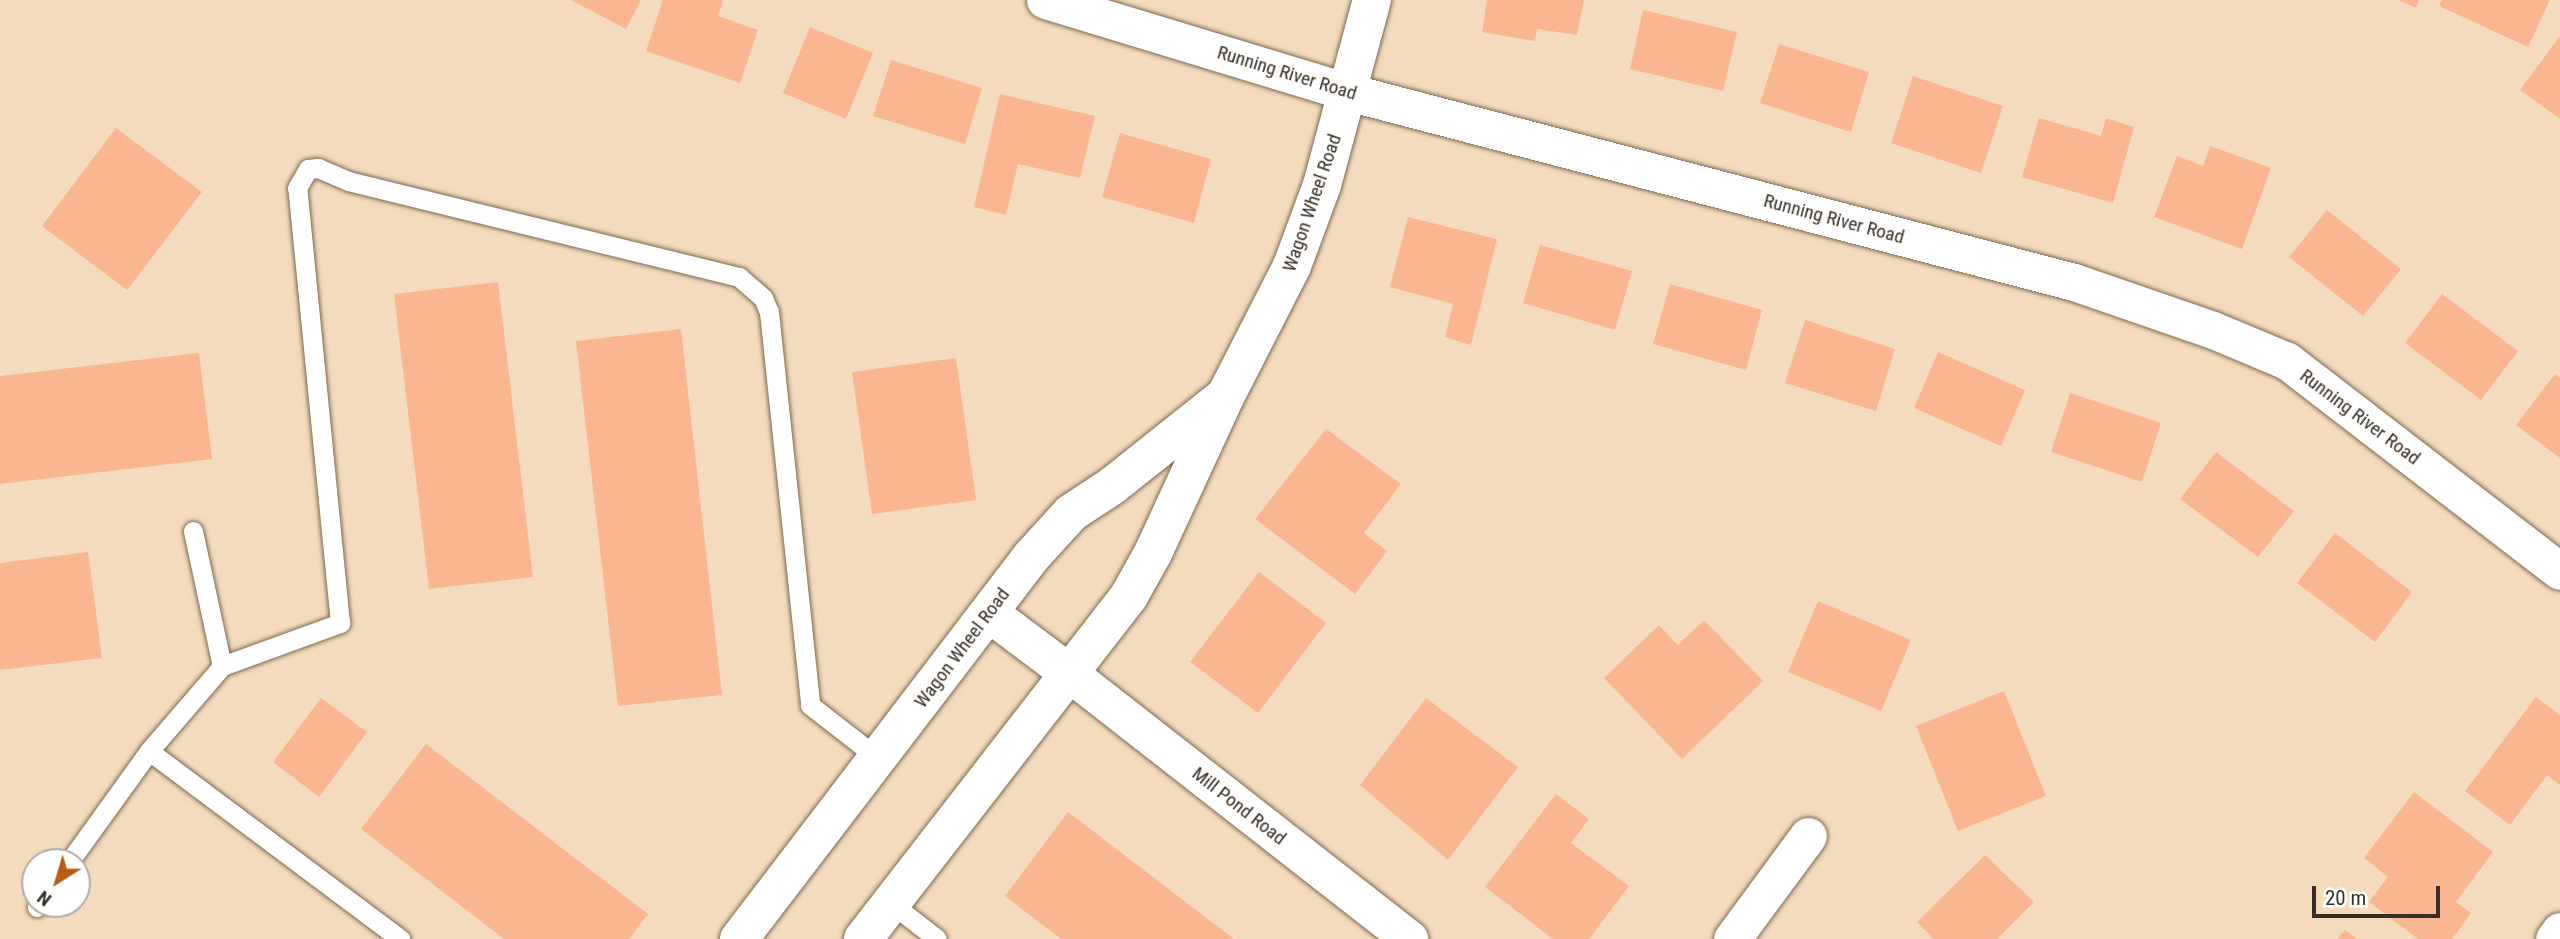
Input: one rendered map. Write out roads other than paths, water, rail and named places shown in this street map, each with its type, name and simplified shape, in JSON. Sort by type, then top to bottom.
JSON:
[{"type":"street","name":"Running River Road","points":[[1045,0],[1348,92],[2074,282],[2213,330],[2287,361],[2560,571]]},
{"type":"street","name":"Wagon Wheel Road","points":[[863,939],[1129,596],[1292,266],[1322,186],[1372,0]]},
{"type":"street","name":"Wagon Wheel Road","points":[[739,939],[989,613],[1071,513],[1112,486],[1225,397]]},
{"type":"street","points":[[989,613],[1069,673]]},
{"type":"street","name":"Mill Pond Road","points":[[1069,673],[1410,939]]},
{"type":"street","points":[[1732,939],[1808,836]]},
{"type":"street","points":[[2554,939],[2560,932]]},
{"type":"lane","points":[[79,848],[149,751],[222,666],[340,623],[297,188],[307,169],[318,168],[348,181],[739,277],[763,298],[769,312],[810,705],[878,758]]},
{"type":"lane","points":[[193,531],[222,666]]},
{"type":"lane","points":[[149,751],[400,939]]},
{"type":"lane","points":[[891,903],[937,939]]}]
